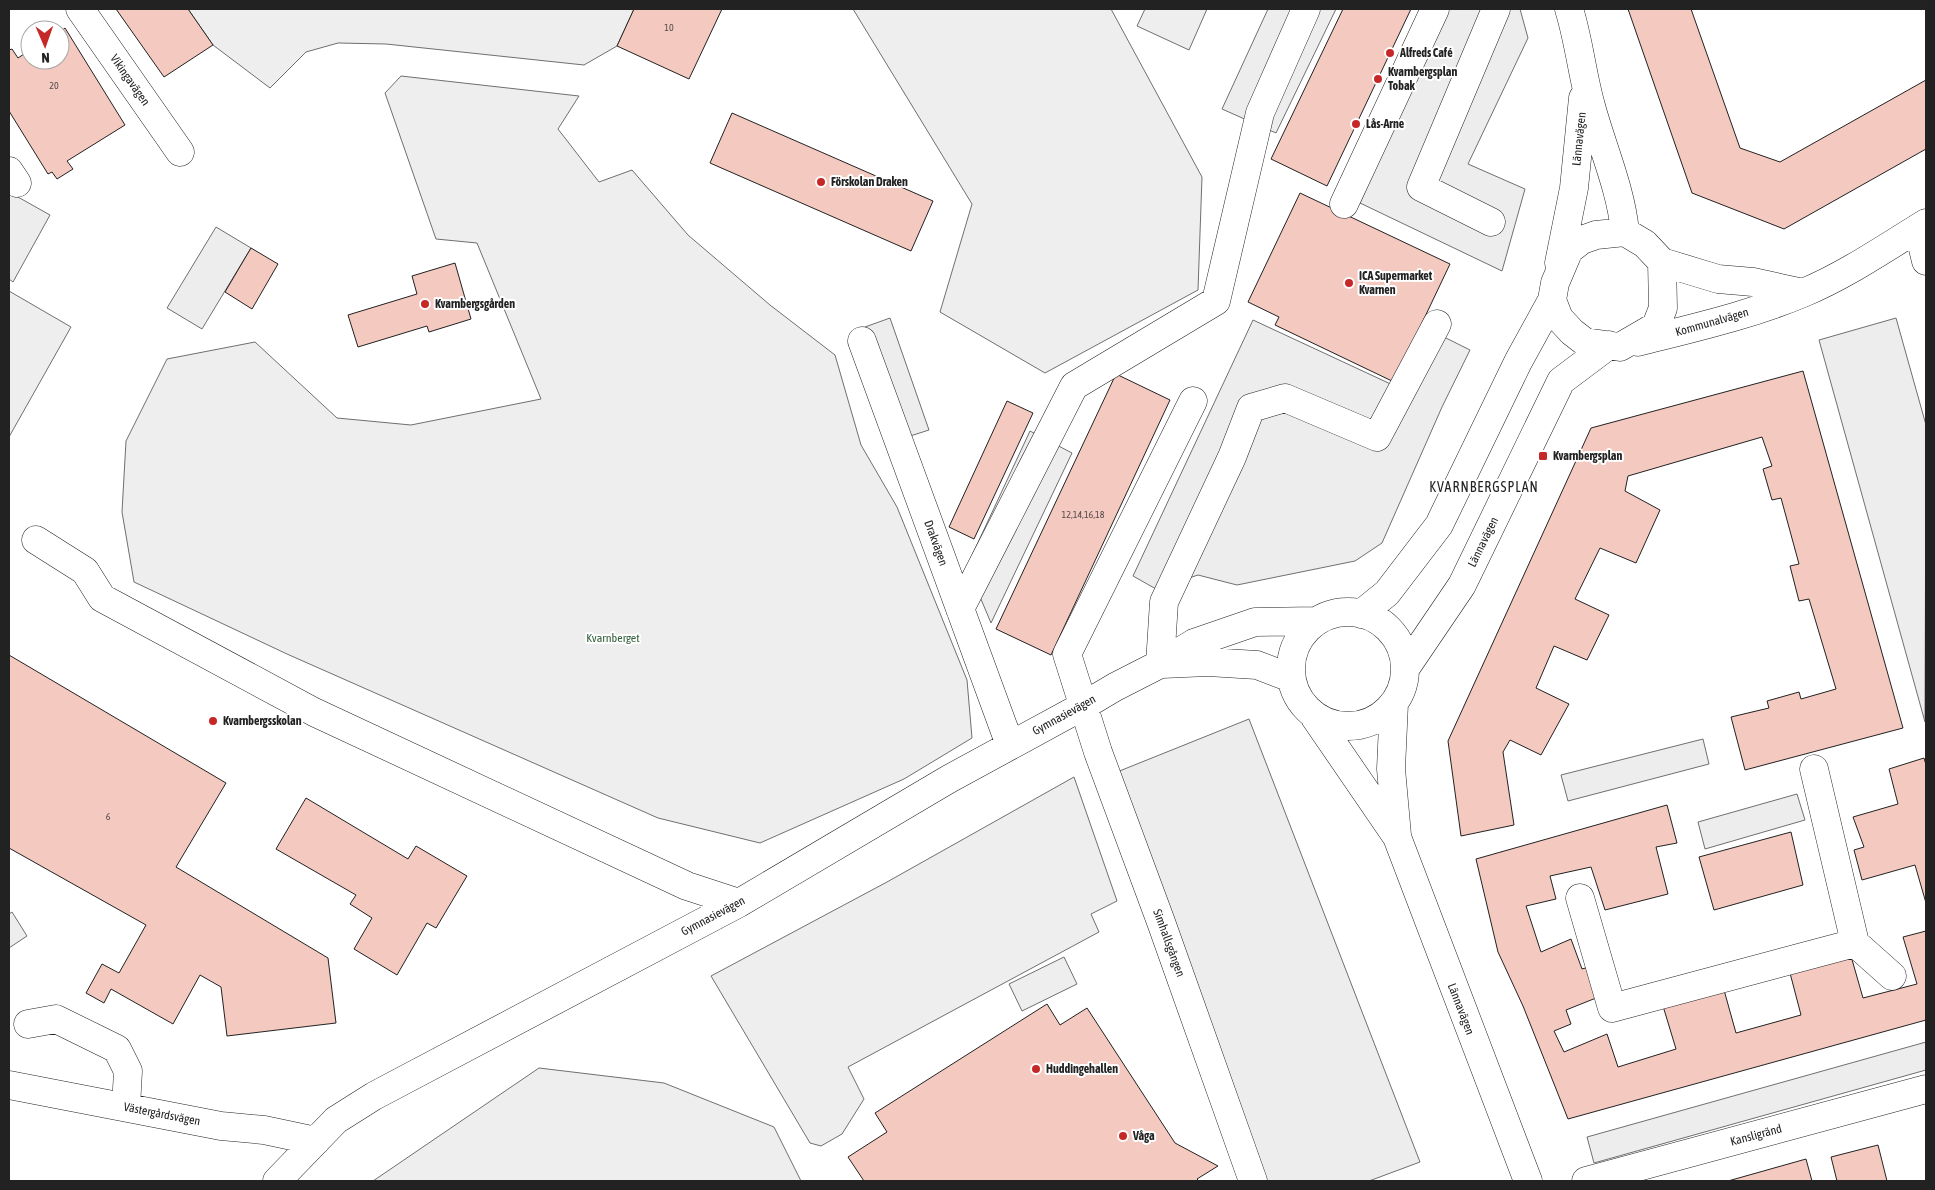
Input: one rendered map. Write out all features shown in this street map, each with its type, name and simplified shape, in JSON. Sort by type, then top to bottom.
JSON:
[{"type":"street","name":"Vikingavägen","points":[[80,9],[180,152]]},
{"type":"street","points":[[960,609],[1074,386],[1216,301],[1260,113],[1306,9]]},
{"type":"street","points":[[1344,204],[1435,9]]},
{"type":"street","points":[[1491,222],[1420,187],[1496,9]]},
{"type":"street","name":"Lännavägen","points":[[1569,9],[1575,27],[1585,84],[1623,209],[1625,232]]},
{"type":"street","name":"Lännavägen","points":[[1362,614],[1387,593],[1439,525],[1554,291],[1574,188],[1585,84]]},
{"type":"street","points":[[1922,225],[1926,261]]},
{"type":"street","name":"Kommunalvägen","points":[[1615,346],[1719,321],[1802,293],[1828,281],[1922,225]]},
{"type":"street","points":[[1662,262],[1663,308],[1656,326],[1615,346],[1585,342],[1559,318],[1554,291],[1569,250],[1582,240],[1596,235],[1625,232],[1646,244],[1662,262],[1718,279],[1753,282],[1802,293]]},
{"type":"street","points":[[1160,664],[1164,602],[1232,457],[1251,408],[1284,398],[1377,437],[1437,324]]},
{"type":"street","name":"Drakvägen","points":[[862,341],[1010,745]]},
{"type":"street","name":"Lännavägen","points":[[1405,669],[1462,585],[1561,381],[1615,346]]},
{"type":"street","name":"Simhallsgången","points":[[1193,401],[1067,654],[1083,706],[1253,1181]]},
{"type":"street","points":[[36,540],[85,571],[102,598],[314,712],[687,886],[739,903]]},
{"type":"street","points":[[1338,613],[1362,614],[1379,621],[1393,634],[1402,650],[1405,669],[1402,687],[1394,703],[1378,718],[1357,726],[1334,726],[1314,716],[1298,699],[1291,678],[1291,656],[1300,636],[1316,621],[1338,613]]},
{"type":"street","name":"Gymnasievägen","points":[[277,1181],[336,1120],[374,1096],[739,903],[1010,745],[1083,706],[1115,686],[1160,664],[1194,643],[1255,622],[1316,621]]},
{"type":"street","name":"Gymnasievägen","points":[[1160,664],[1208,662],[1257,666],[1291,678]]},
{"type":"street","name":"Lännavägen","points":[[1394,703],[1391,769],[1397,837]]},
{"type":"street","name":"Lännavägen","points":[[1314,716],[1397,837],[1528,1181]]},
{"type":"street","points":[[1814,769],[1855,943],[1892,976]]},
{"type":"street","points":[[1580,898],[1612,1008],[1855,943]]},
{"type":"street","points":[[28,1024],[56,1019],[117,1049],[128,1072],[126,1107]]},
{"type":"street","name":"Västergårdsvägen","points":[[9,1085],[221,1126],[264,1130],[316,1141]]},
{"type":"street","name":"Kansligränd","points":[[1586,1181],[1926,1089]]},
{"type":"green space","points":[[188,9],[634,9],[617,46],[584,65],[386,44],[338,43],[306,52],[270,88],[213,45]]},
{"type":"green space","points":[[853,9],[1111,9],[1202,177],[1198,290],[1045,373],[940,312],[972,204]]},
{"type":"green space","points":[[1145,9],[1207,9],[1189,50],[1137,26]]},
{"type":"green space","name":"Kvarnberget","points":[[401,76],[579,96],[558,129],[599,182],[632,170],[688,235],[770,305],[835,355],[861,445],[897,507],[967,680],[972,738],[904,779],[760,843],[658,818],[287,654],[134,582],[122,512],[126,441],[167,359],[255,342],[337,418],[411,425],[541,399],[477,243],[436,239],[385,93]]},
{"type":"green space","points":[[9,291],[71,327],[9,437]]},
{"type":"green space","points":[[1074,777],[1117,901],[1091,914],[1099,932],[848,1067],[864,1099],[842,1134],[821,1146],[810,1143],[711,976],[887,882]]},
{"type":"green space","points":[[1064,957],[1077,984],[1022,1011],[1009,984]]},
{"type":"green space","points":[[539,1068],[664,1083],[774,1127],[801,1181],[373,1181]]},
{"type":"shaded area","points":[[1268,9],[1336,9],[1276,133],[1222,109]]},
{"type":"shaded area","points":[[1446,9],[1520,9],[1528,38],[1468,164],[1525,189],[1502,271],[1360,203]]},
{"type":"shaded area","points":[[9,192],[50,215],[13,282],[9,279]]},
{"type":"shaded area","points":[[216,227],[251,248],[202,329],[167,308]]},
{"type":"shaded area","points":[[890,318],[929,430],[904,438],[865,327]]},
{"type":"shaded area","points":[[1896,318],[1926,425],[1925,722],[1819,340]]},
{"type":"shaded area","points":[[1253,320],[1397,387],[1426,328],[1470,350],[1442,407],[1382,543],[1355,561],[1237,585],[1198,575],[1156,589],[1133,576]]},
{"type":"shaded area","points":[[1030,431],[1072,453],[991,623],[967,566]]},
{"type":"shaded area","points":[[1249,719],[1420,1162],[1369,1181],[1263,1181],[1117,772]]},
{"type":"shaded area","points":[[1703,739],[1709,764],[1568,801],[1561,775]]},
{"type":"shaded area","points":[[1797,794],[1805,820],[1705,849],[1698,822]]},
{"type":"shaded area","points":[[12,912],[27,936],[9,948],[9,914]]},
{"type":"shaded area","points":[[1926,1042],[1926,1070],[1594,1163],[1587,1137]]},
{"type":"building","points":[[116,9],[188,9],[213,45],[164,77]]},
{"type":"building","points":[[634,9],[722,9],[689,79],[617,46]]},
{"type":"building","points":[[1343,9],[1411,9],[1327,186],[1271,159]]},
{"type":"building","points":[[1628,9],[1691,9],[1740,148],[1780,162],[1926,80],[1926,149],[1784,229],[1692,193]]},
{"type":"building","points":[[70,36],[125,125],[67,161],[73,169],[57,179],[52,172],[48,174],[9,111],[9,50],[12,49],[18,58],[20,57],[20,70],[70,70]]},
{"type":"building","name":"Förskolan Draken","points":[[732,113],[933,201],[911,251],[710,163]]},
{"type":"building","name":"ICA Supermarket Kvarnen","points":[[1300,193],[1450,264],[1394,382],[1275,325],[1279,317],[1248,302]]},
{"type":"building","points":[[251,248],[278,264],[252,309],[225,292]]},
{"type":"building","name":"Kvarnbergsgården","points":[[455,263],[471,319],[429,332],[427,326],[358,347],[348,315],[417,294],[412,276]]},
{"type":"building","points":[[1803,371],[1903,728],[1745,770],[1731,717],[1769,708],[1767,701],[1799,692],[1801,699],[1836,689],[1809,599],[1799,601],[1790,566],[1799,564],[1781,498],[1772,500],[1763,469],[1772,466],[1762,437],[1628,476],[1625,491],[1660,510],[1636,563],[1600,548],[1575,599],[1609,615],[1587,660],[1554,646],[1536,688],[1569,704],[1541,755],[1510,740],[1503,752],[1514,825],[1461,836],[1448,741],[1591,428]]},
{"type":"building","points":[[1116,374],[1170,400],[1051,655],[996,629]]},
{"type":"building","points":[[1007,401],[1033,413],[974,539],[949,527]]},
{"type":"building","points":[[9,655],[226,783],[176,867],[328,958],[336,1023],[227,1036],[221,987],[200,975],[173,1024],[111,989],[104,1003],[86,993],[102,964],[119,973],[146,925],[9,848]]},
{"type":"building","points":[[1924,758],[1926,765],[1926,903],[1915,865],[1862,880],[1854,850],[1864,847],[1853,817],[1898,804],[1889,769]]},
{"type":"building","points":[[306,798],[408,859],[416,846],[467,876],[436,928],[427,923],[397,975],[354,949],[372,918],[350,904],[356,895],[276,849]]},
{"type":"building","points":[[1667,805],[1677,843],[1656,847],[1668,894],[1605,910],[1591,867],[1550,876],[1556,899],[1526,906],[1541,952],[1571,939],[1582,969],[1595,965],[1606,994],[1566,1010],[1571,1024],[1554,1031],[1564,1052],[1607,1034],[1618,1067],[1676,1049],[1663,1006],[1724,990],[1736,1033],[1801,1015],[1790,973],[1851,956],[1863,998],[1917,984],[1903,937],[1926,931],[1926,1020],[1568,1119],[1523,1006],[1498,952],[1476,859]]},
{"type":"building","points":[[1791,832],[1803,885],[1714,910],[1699,857]]},
{"type":"building","name":"Huddingehallen","points":[[1047,1004],[1060,1025],[1087,1008],[1175,1143],[1218,1166],[1197,1179],[1199,1181],[864,1181],[848,1157],[887,1132],[875,1113]]},
{"type":"building","points":[[1878,1145],[1887,1181],[1837,1181],[1831,1157]]},
{"type":"building","points":[[1806,1159],[1812,1181],[1728,1181]]},
{"type":"place","name":"Alfreds Café","points":[[1390,53]]},
{"type":"place","name":"Kvarnbergsplan Tobak","points":[[1378,79]]},
{"type":"place","name":"Lås-Arne","points":[[1356,124]]},
{"type":"place","name":"Förskolan Draken","points":[[821,182]]},
{"type":"place","name":"ICA Supermarket Kvarnen","points":[[1349,283]]},
{"type":"place","name":"Kvarnbergsgården","points":[[425,304]]},
{"type":"place","name":"Kvarnbergsplan","points":[[1543,456]]},
{"type":"place","name":"Kvarnbergsskolan","points":[[213,721]]},
{"type":"place","name":"Huddingehallen","points":[[1036,1069]]},
{"type":"place","name":"Våga","points":[[1123,1136]]},
{"type":"district","name":"KVARNBERGSPLAN","points":[[1484,487]]}]
